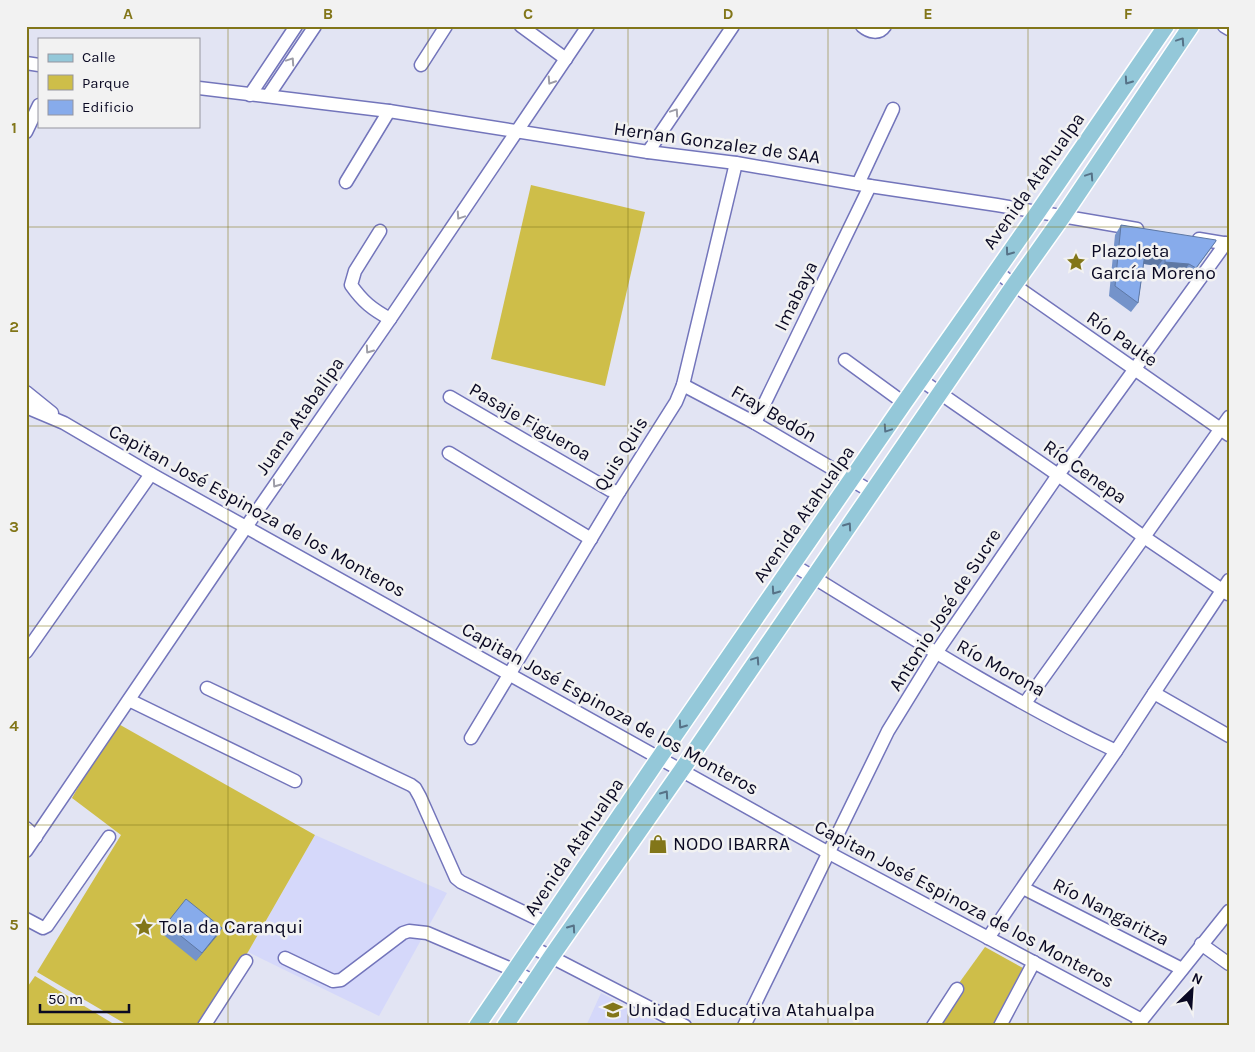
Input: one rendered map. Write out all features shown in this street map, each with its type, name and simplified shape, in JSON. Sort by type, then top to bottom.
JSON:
[{"type":"main road","name":"Avenida Atahualpa","points":[[477,1026],[659,758],[1166,26]]},
{"type":"main road","points":[[505,1026],[1063,216],[1191,26]]},
{"type":"street","points":[[250,95],[296,26]]},
{"type":"street","points":[[268,96],[315,26]]},
{"type":"street","points":[[421,65],[446,26]]},
{"type":"street","name":"Juana Atabalipa","points":[[26,851],[518,132],[588,26]]},
{"type":"street","points":[[648,152],[733,26]]},
{"type":"street","points":[[862,26],[877,32],[884,28]]},
{"type":"street","points":[[1224,26],[1229,29]]},
{"type":"street","points":[[525,28],[566,59]]},
{"type":"street","name":"Hernan Gonzalez de SAA","points":[[200,88],[389,110],[648,152],[736,163],[1149,231]]},
{"type":"street","points":[[26,132],[38,107]]},
{"type":"street","name":"Imabaya","points":[[755,423],[864,185],[893,108]]},
{"type":"street","points":[[346,182],[389,110]]},
{"type":"street","name":"Quis Quis","points":[[471,738],[619,492],[676,402],[683,385],[736,163]]},
{"type":"street","points":[[380,231],[355,271],[351,285],[361,298],[377,312],[390,319]]},
{"type":"street","points":[[1187,237],[1227,243]]},
{"type":"street","name":"Antonio José de Sucre","points":[[744,1026],[888,731],[936,653],[1058,475],[1227,243]]},
{"type":"street","name":"Río Paute","points":[[996,271],[1134,370],[1225,432]]},
{"type":"street","points":[[844,360],[904,403]]},
{"type":"street","name":"Río Cenepa","points":[[921,380],[1144,537],[1227,588]]},
{"type":"street","name":"Fray Bedón","points":[[683,385],[755,423],[872,492]]},
{"type":"street","name":"Capitan José Espinoza de los Monteros","points":[[26,392],[64,423]]},
{"type":"street","name":"Pasaje Figueroa","points":[[450,397],[610,490],[619,492]]},
{"type":"street","name":"Capitan José Espinoza de los Monteros","points":[[26,407],[64,423],[150,474],[681,771],[829,853],[1034,962],[1139,1023]]},
{"type":"street","points":[[1025,703],[1144,537],[1225,432],[1229,417]]},
{"type":"street","points":[[449,453],[591,538]]},
{"type":"street","points":[[26,652],[150,474]]},
{"type":"street","name":"Río Morona","points":[[793,565],[936,653],[1070,729],[1116,751]]},
{"type":"street","points":[[988,938],[1116,751],[1154,692],[1227,588]]},
{"type":"street","points":[[207,688],[411,785],[420,797],[456,878],[546,923]]},
{"type":"street","points":[[1154,692],[1229,736]]},
{"type":"street","points":[[129,700],[295,781]]},
{"type":"street","points":[[26,828],[36,837]]},
{"type":"street","points":[[26,919],[42,928],[47,926],[110,837]]},
{"type":"street","name":"Río Nangaritza","points":[[1022,888],[1182,969]]},
{"type":"street","points":[[1139,1023],[1229,911]]},
{"type":"street","points":[[285,958],[332,981],[341,980],[403,933],[410,931],[427,933],[515,971],[534,982]]},
{"type":"street","points":[[1202,944],[1229,964]]},
{"type":"street","points":[[530,946],[685,1026]]},
{"type":"street","points":[[204,1026],[246,961]]},
{"type":"street","points":[[1000,1026],[1034,962]]},
{"type":"street","points":[[933,1026],[957,990]]},
{"type":"shaded area","points":[[315,835],[447,893],[379,1016],[248,952]]},
{"type":"shaded area","name":"Unidad Educativa Atahualpa","points":[[601,993],[665,1026],[586,1026]]},
{"type":"green space","points":[[531,185],[645,212],[605,386],[491,359]]},
{"type":"green space","points":[[115,722],[315,835],[248,952],[197,1026],[129,1026],[37,972],[121,835],[72,798]]},
{"type":"green space","points":[[985,947],[1023,968],[992,1026],[935,1026],[954,990]]},
{"type":"green space","points":[[35,976],[117,1026],[26,1026],[26,989]]},
{"type":"building","points":[[1121,225],[1216,241],[1196,268],[1189,264],[1165,262],[1165,257],[1145,253],[1138,303],[1115,286]]},
{"type":"building","points":[[186,899],[222,928],[202,953],[166,924]]},
{"type":"place","name":"Plazoleta García Moreno","points":[[1076,262]]},
{"type":"place","name":"NODO IBARRA","points":[[658,844]]},
{"type":"place","name":"Tola da Caranqui","points":[[144,927]]},
{"type":"place","name":"Unidad Educativa Atahualpa","points":[[613,1010]]}]
